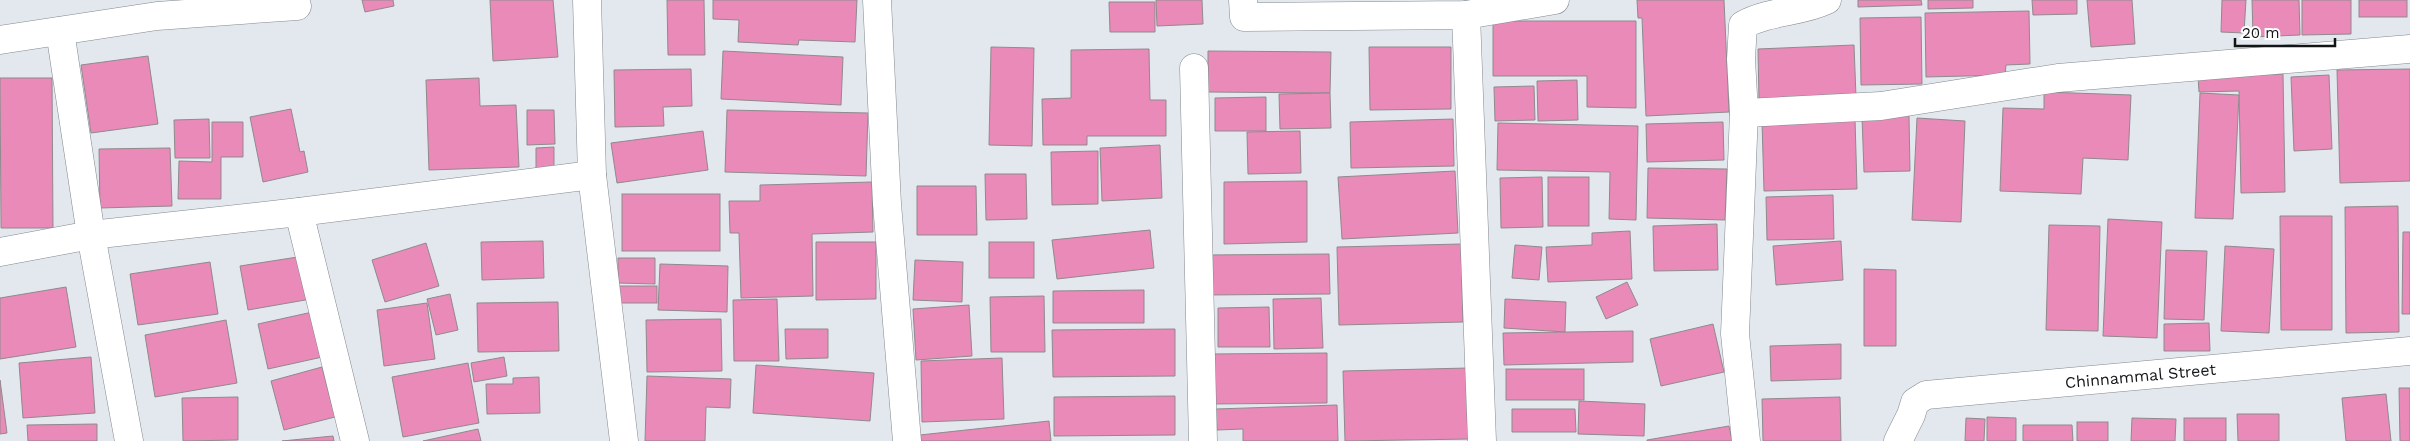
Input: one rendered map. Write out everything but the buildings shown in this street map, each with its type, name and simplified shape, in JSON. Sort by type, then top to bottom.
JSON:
[{"type":"street","points":[[587,0],[592,175],[624,441]]},
{"type":"street","points":[[877,0],[887,204],[907,441]]},
{"type":"street","points":[[1243,0],[1244,17],[1466,15],[1555,0]]},
{"type":"street","points":[[1746,441],[1736,334],[1744,113],[1741,59],[1743,26],[1759,16],[1807,7],[1827,0]]},
{"type":"street","points":[[0,40],[157,16],[297,6]]},
{"type":"street","points":[[1466,15],[1482,441]]},
{"type":"street","points":[[60,31],[91,235],[129,441]]},
{"type":"street","points":[[1744,113],[1881,106],[2058,78],[2410,49]]},
{"type":"street","points":[[1194,68],[1203,441]]},
{"type":"street","points":[[0,252],[91,235],[299,212],[592,175]]},
{"type":"street","points":[[299,212],[355,441]]},
{"type":"street","name":"Chinnammal Street","points":[[1898,441],[1911,415],[1915,402],[1926,395],[2410,351]]}]
